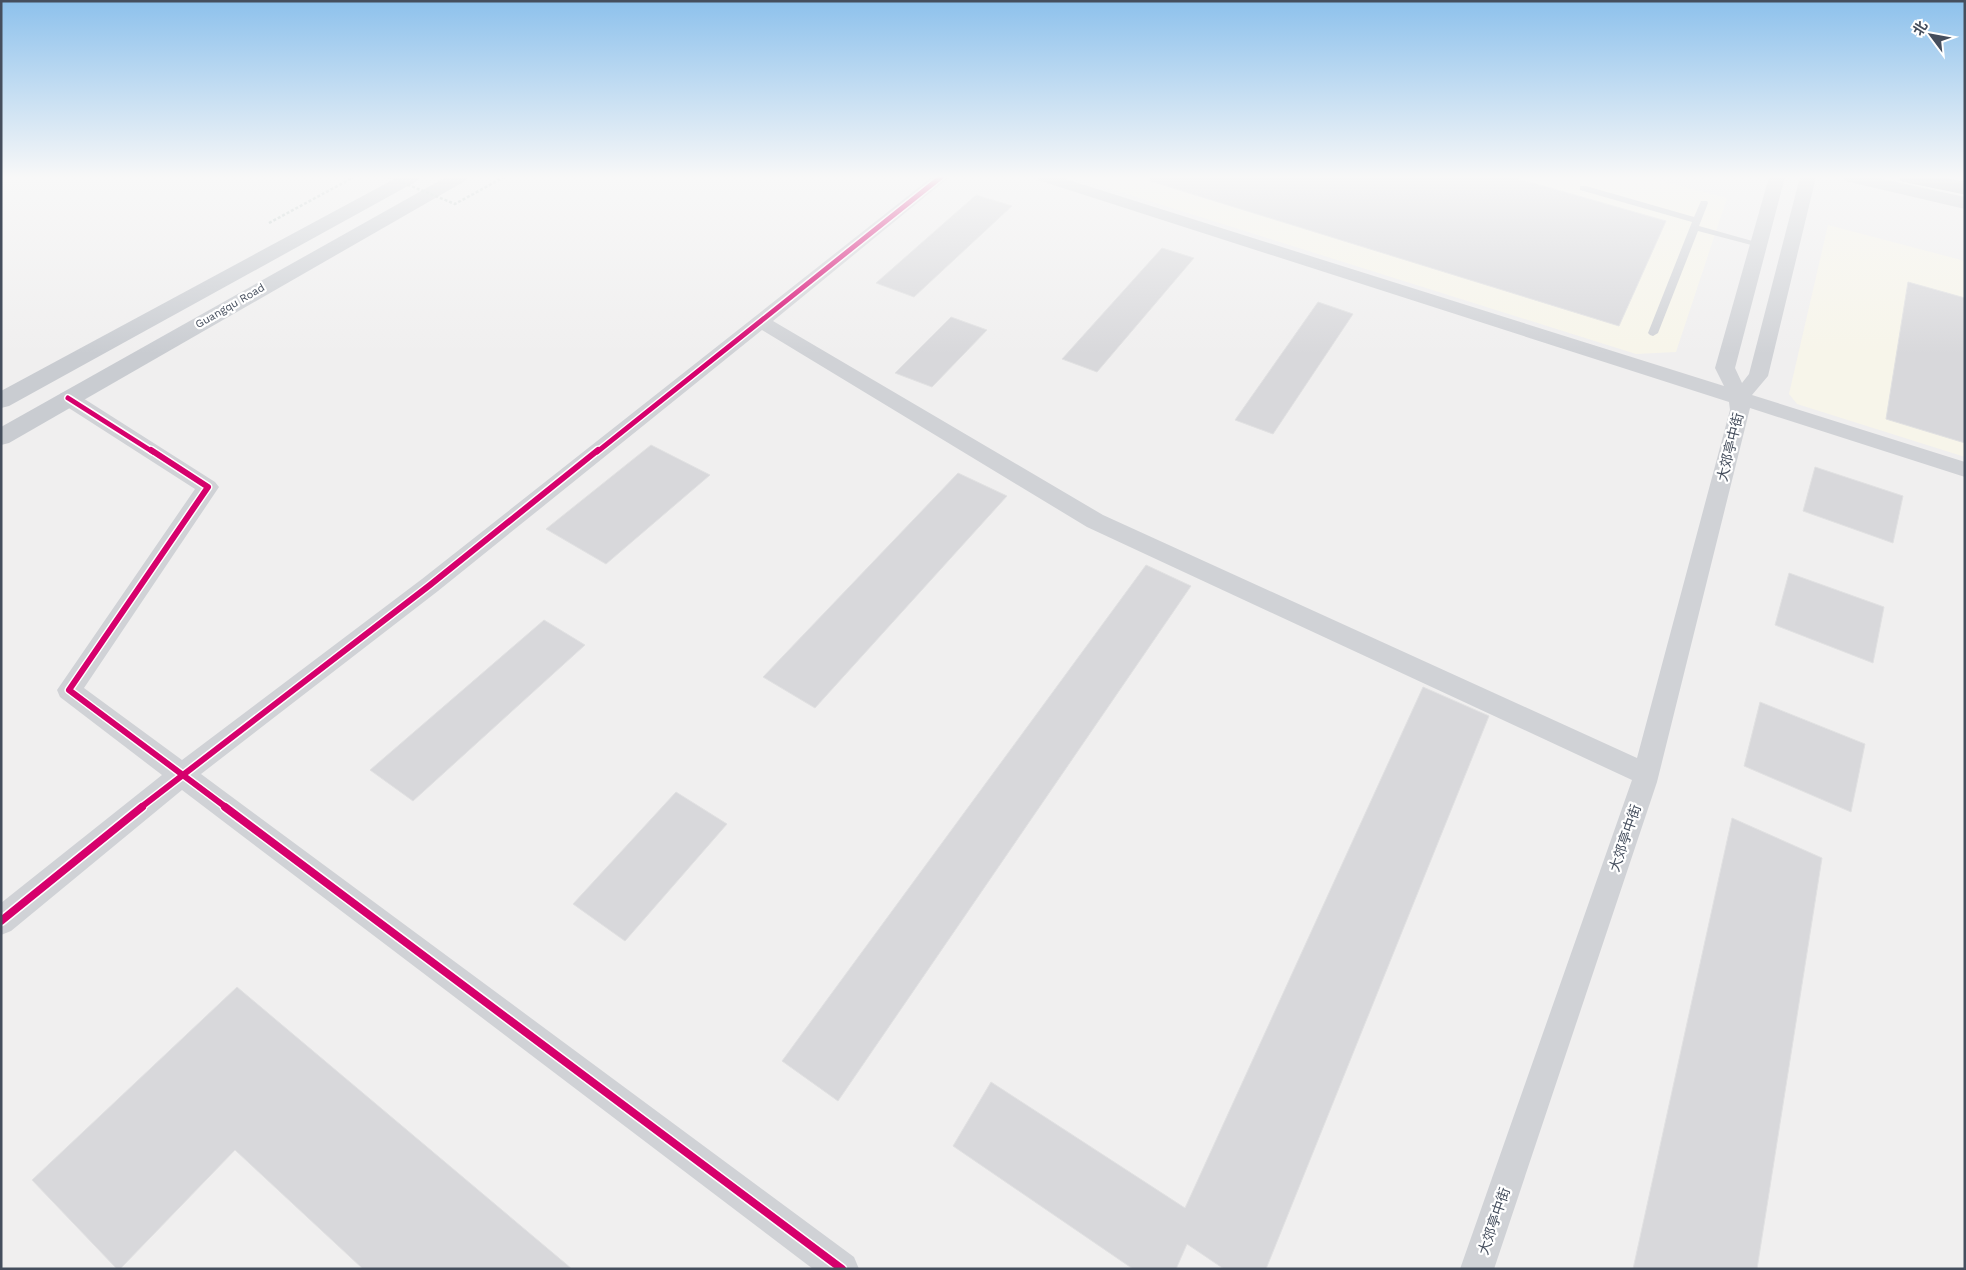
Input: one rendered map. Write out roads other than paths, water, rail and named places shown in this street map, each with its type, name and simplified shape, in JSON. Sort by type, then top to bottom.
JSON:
[{"type":"main road","name":"Guangqu Road","points":[[1,401],[302,236]]},
{"type":"main road","name":"Guangqu Road","points":[[1,437],[353,236]]},
{"type":"street","points":[[1,921],[181,775],[430,585],[866,236]]},
{"type":"street","points":[[1232,236],[1965,470]]},
{"type":"street","name":"大郊亭中街","points":[[1477,1269],[1646,774],[1740,410],[1738,398],[1725,368],[1761,236]]},
{"type":"street","name":"大郊亭中街","points":[[1738,398],[1758,376],[1793,236]]},
{"type":"street","points":[[760,321],[1095,521],[1646,774]]},
{"type":"street","points":[[68,398],[208,487],[69,690],[842,1269]]},
{"type":"lane","points":[[1653,333],[1691,236]]},
{"type":"lane","points":[[1735,236],[1759,244]]}]
